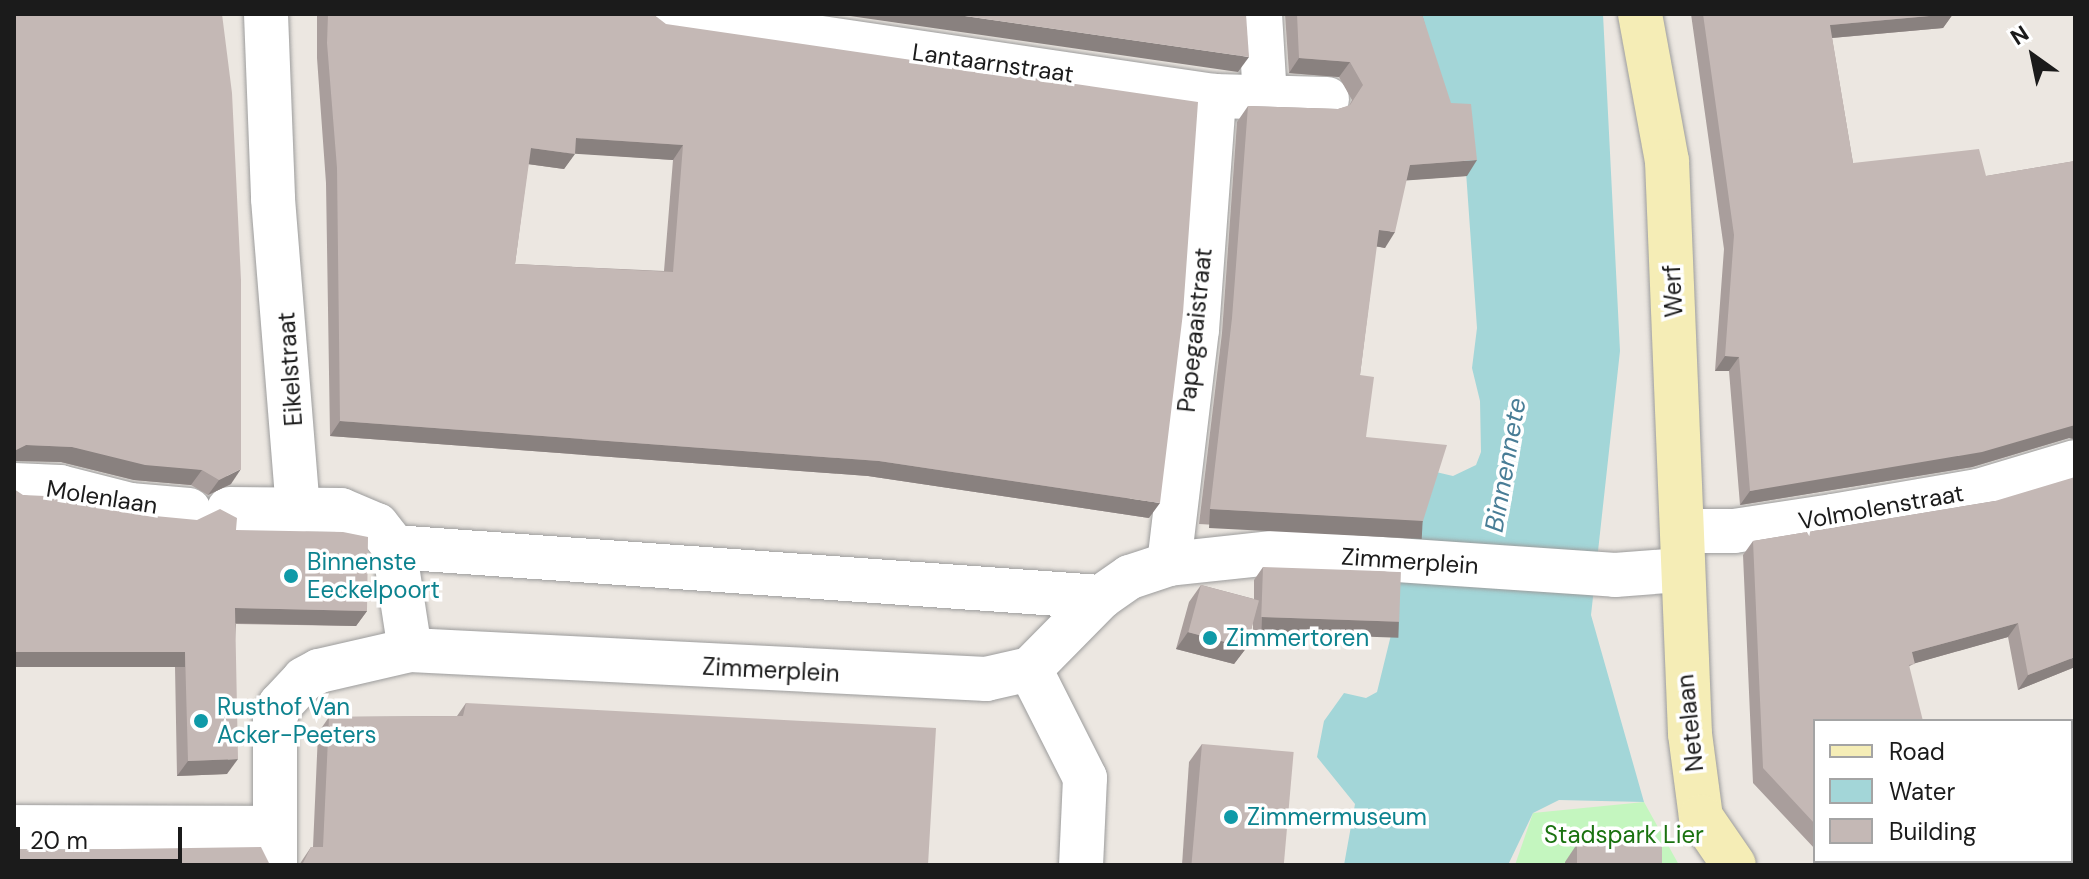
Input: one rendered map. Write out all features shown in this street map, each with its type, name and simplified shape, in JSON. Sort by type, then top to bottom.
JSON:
[{"type":"street","name":"Eikelstraat","points":[[266,14],[273,199],[298,511]]},
{"type":"street","name":"Lantaarnstraat","points":[[659,14],[1234,97],[1327,99]]},
{"type":"street","name":"Papegaaistraat","points":[[1169,564],[1197,330],[1234,97],[1264,81],[1260,14]]},
{"type":"street","name":"Werf","points":[[1640,14],[1667,161],[1682,551]]},
{"type":"street","name":"Volmolenstraat","points":[[1682,551],[1734,531],[1978,491],[2075,462]]},
{"type":"street","name":"Molenlaan","points":[[14,485],[60,487],[130,505],[298,511]]},
{"type":"street","points":[[298,511],[341,510],[377,525],[394,547],[410,650]]},
{"type":"street","points":[[394,547],[1101,597]]},
{"type":"street","name":"Zimmerplein","points":[[275,846],[275,718],[290,693],[319,671],[410,650],[954,680],[1030,669],[1101,597],[1130,577],[1169,564],[1279,552],[1616,574],[1682,551]]},
{"type":"street","name":"Netelaan","points":[[1682,551],[1701,817],[1734,865]]},
{"type":"street","points":[[1030,669],[1085,778],[1081,865]]},
{"type":"street","points":[[14,827],[275,846]]},
{"type":"green space","name":"Stadspark Lier","points":[[1644,802],[1679,865],[1515,865],[1533,813]]},
{"type":"water","name":"Binnennete","points":[[1410,14],[1603,14],[1620,351],[1591,615],[1644,802],[1559,800],[1533,813],[1508,865],[1344,865],[1355,804],[1317,757],[1324,721],[1344,693],[1366,698],[1377,692],[1391,635],[1394,584],[1436,472],[1453,476],[1476,465],[1481,452],[1480,401],[1472,368],[1477,328],[1462,115],[1357,113]]},
{"type":"building","points":[[14,14],[222,14],[232,93],[241,280],[241,469],[219,480],[202,470],[145,465],[72,447],[26,445],[14,451]]},
{"type":"building","points":[[328,14],[653,14],[666,24],[1198,102],[1183,313],[1160,503],[879,461],[340,421],[337,168],[327,43]],"holes":[[[576,138],[683,145],[673,272],[515,264],[531,148],[575,154]]]},
{"type":"building","points":[[951,14],[1246,14],[1249,57]]},
{"type":"building","points":[[1297,14],[1422,14],[1451,103],[1471,104],[1477,160],[1410,165],[1395,232],[1379,230],[1360,375],[1374,377],[1366,437],[1447,445],[1423,521],[1210,509],[1232,318],[1248,106],[1338,109],[1350,105],[1363,85],[1350,62],[1299,58]]},
{"type":"building","points":[[1703,14],[1951,14],[1830,25],[1853,163],[1979,149],[1986,176],[2075,161],[2075,425],[1982,452],[1750,491],[1739,357],[1725,356],[1734,235]]},
{"type":"building","points":[[2075,477],[2075,657],[2028,675],[2018,623],[1912,652],[1915,664],[1909,665],[1922,719],[1813,719],[1813,822],[1763,768],[1753,541],[1995,501]]},
{"type":"building","points":[[14,489],[23,495],[67,497],[134,514],[197,520],[220,509],[237,518],[236,530],[343,532],[368,537],[367,611],[235,608],[238,759],[188,761],[185,652],[14,652]]},
{"type":"building","points":[[1263,567],[1401,572],[1399,622],[1261,617]]},
{"type":"building","points":[[1201,585],[1259,601],[1246,648],[1188,632]]},
{"type":"building","points":[[466,703],[936,728],[928,865],[302,865],[311,847],[323,847],[329,717],[463,716]]},
{"type":"building","name":"Zimmermuseum","points":[[1202,744],[1294,752],[1284,865],[1191,865]]},
{"type":"building","points":[[2073,786],[2075,865],[1857,863],[2073,863]]},
{"type":"building","points":[[1577,844],[1662,844],[1662,865],[1577,865]]},
{"type":"building","points":[[261,847],[270,865],[14,865],[14,849]]},
{"type":"place","name":"Binnenste Eeckelpoort","points":[[291,576]]},
{"type":"place","name":"Zimmertoren","points":[[1210,638]]},
{"type":"place","name":"Rusthof Van Acker-Peeters","points":[[201,721]]},
{"type":"place","name":"Zimmermuseum","points":[[1231,817]]}]
